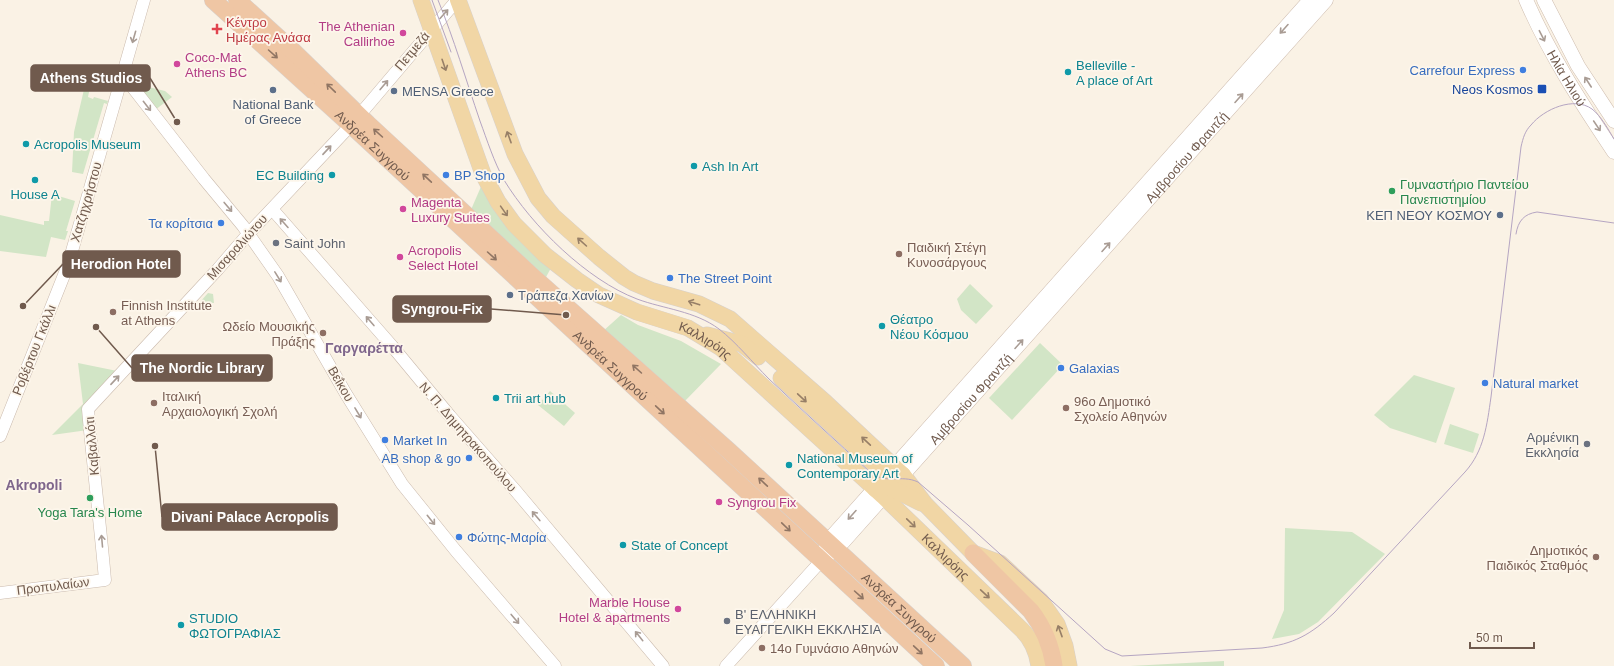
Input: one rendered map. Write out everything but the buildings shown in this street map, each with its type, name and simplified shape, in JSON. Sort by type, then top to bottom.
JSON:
[{"type":"highway","name":"Ανδρέα Συγγρού","points":[[213,0],[355,120],[537,280],[717,440],[963,666]]},
{"type":"highway","name":"Ανδρέα Συγγρού","points":[[237,0],[294,52],[355,120],[538,299],[745,488],[821,561],[936,666]]},
{"type":"highway","points":[[973,553],[1031,611],[1038,620],[1048,641],[1054,666]]},
{"type":"main road","name":"Καλλιρόης","points":[[421,0],[483,174],[498,202],[514,224],[545,255],[599,295],[637,312],[688,328],[698,333],[732,341],[747,347],[889,482],[924,504],[973,553],[1000,563],[1041,601],[1057,624],[1065,646],[1069,666]]},
{"type":"main road","name":"Καλλιρόης","points":[[457,0],[515,154],[538,198],[553,216],[599,257],[634,283],[699,304],[730,319],[825,402],[889,482],[1022,630],[1030,640],[1039,666]]},
{"type":"main road","name":"Αμβροσίου Φραντζή","points":[[889,482],[1310,0]]},
{"type":"main road","name":"Αμβροσίου Φραντζή","points":[[821,561],[832,545],[1326,0]]},
{"type":"main road","name":"Ηλία Ηλιού","points":[[1526,0],[1541,34],[1554,58],[1614,152]]},
{"type":"main road","name":"Ηλία Ηλιού","points":[[1544,0],[1578,66],[1614,121]]},
{"type":"street","name":"Χατζηχρήστου","points":[[68,265],[144,0]]},
{"type":"street","name":"Πετμεζά","points":[[272,209],[355,120],[431,28],[457,0]]},
{"type":"street","name":"Βεΐκου","points":[[123,75],[248,233],[278,276],[395,475],[456,551],[555,666]]},
{"type":"street","name":"Μισαραλιώτου","points":[[88,409],[218,269],[248,233],[272,209]]},
{"type":"street","name":"Ν. Π. Δημητρακοπούλου","points":[[272,209],[392,346],[435,400],[515,490],[663,666]]},
{"type":"street","name":"Ροβέρτου Γκάλλι","points":[[0,436],[68,265]]},
{"type":"street","name":"Καβαλλότι","points":[[88,409],[105,580]]},
{"type":"street","points":[[726,666],[821,561]]},
{"type":"street","name":"Προπυλαίων","points":[[0,593],[105,580]]},
{"type":"green space","points":[[86,81],[91,82],[88,97],[108,101],[107,104],[104,103],[83,174],[72,172],[74,132]]},
{"type":"green space","points":[[140,85],[165,91],[172,97],[155,110],[136,88]]},
{"type":"green space","points":[[483,182],[552,266],[545,279],[470,212]]},
{"type":"green space","points":[[52,194],[75,201],[66,231],[68,231],[65,240],[51,237],[46,257],[0,251],[0,215],[44,225],[44,221],[49,221]]},
{"type":"green space","points":[[970,284],[993,306],[976,324],[961,310],[957,299]]},
{"type":"green space","points":[[208,293],[213,294],[214,303],[200,302]]},
{"type":"green space","points":[[621,315],[638,325],[681,341],[721,364],[683,403],[602,332]]},
{"type":"green space","points":[[1040,343],[1063,365],[1012,420],[989,398]]},
{"type":"green space","points":[[78,363],[127,373],[92,410],[95,429],[52,435],[83,404]]},
{"type":"green space","points":[[1414,375],[1455,388],[1436,443],[1390,428],[1374,415]]},
{"type":"green space","points":[[550,391],[575,413],[564,426],[538,405]]},
{"type":"green space","points":[[1450,424],[1479,434],[1473,453],[1444,444]]},
{"type":"green space","points":[[1285,528],[1352,532],[1385,554],[1318,622],[1299,634],[1272,639],[1284,610]]},
{"type":"green space","points":[[1224,661],[1224,666],[1130,666]]},
{"type":"tram line","points":[[432,0],[451,52]]},
{"type":"tram line","points":[[438,0],[455,45],[485,136],[500,173],[516,198],[545,233],[562,250],[599,279],[618,290],[637,299],[700,318],[726,334],[769,379],[870,472],[882,478],[906,479],[918,482],[968,525],[1105,649],[1122,656],[1262,648],[1283,644],[1309,633],[1334,613],[1465,472],[1477,455],[1481,446],[1491,397],[1521,147],[1527,130],[1537,119],[1551,109],[1568,104],[1577,104],[1585,105],[1592,109],[1604,123],[1614,139]]},
{"type":"tram line","points":[[1516,234],[1518,225],[1522,219],[1529,214],[1537,212],[1614,223]]},
{"type":"place","name":"Κέντρο Ημέρας Ανάσα","points":[[217,29]]},
{"type":"place","name":"The Athenian Callirhoe","points":[[403,33]]},
{"type":"place","name":"Coco-Mat Athens BC","points":[[177,64]]},
{"type":"place","name":"Carrefour Express","points":[[1523,70]]},
{"type":"place","name":"Belleville - A place of Art","points":[[1068,72]]},
{"type":"place","name":"Neos Kosmos","points":[[1542,89]]},
{"type":"place","name":"National Bank of Greece","points":[[273,90]]},
{"type":"place","name":"MENSA Greece","points":[[394,91]]},
{"type":"place","name":"Athens Studios","points":[[177,122]]},
{"type":"place","name":"Acropolis Museum","points":[[26,144]]},
{"type":"place","name":"Ash In Art","points":[[694,166]]},
{"type":"place","name":"EC Building","points":[[332,175]]},
{"type":"place","name":"BP Shop","points":[[446,175]]},
{"type":"place","name":"House A","points":[[35,180]]},
{"type":"place","name":"Γυμναστήριο Παντείου Πανεπιστημίου","points":[[1392,191]]},
{"type":"place","name":"Magenta Luxury Suites","points":[[403,209]]},
{"type":"place","name":"ΚΕΠ ΝΕΟΥ ΚΟΣΜΟΥ","points":[[1500,215]]},
{"type":"place","name":"Τα κορίτσια","points":[[221,223]]},
{"type":"place","name":"Saint John","points":[[276,243]]},
{"type":"place","name":"Παιδική Στέγη Κυνοσάργους","points":[[899,254]]},
{"type":"place","name":"Acropolis Select Hotel","points":[[400,257]]},
{"type":"place","name":"The Street Point","points":[[670,278]]},
{"type":"place","name":"Τράπεζα Χανίων","points":[[510,295]]},
{"type":"place","name":"Herodion Hotel","points":[[23,306]]},
{"type":"place","name":"Finnish Institute at Athens","points":[[113,312]]},
{"type":"place","name":"Syngrou-Fix","points":[[566,315]]},
{"type":"place","name":"Θέατρο Νέου Κόσμου","points":[[882,326]]},
{"type":"place","name":"The Nordic Library","points":[[96,327]]},
{"type":"place","name":"Ωδείο Μουσικής Πράξης","points":[[323,333]]},
{"type":"place","name":"Galaxias","points":[[1061,368]]},
{"type":"place","name":"Natural market","points":[[1485,383]]},
{"type":"place","name":"Trii art hub","points":[[496,398]]},
{"type":"place","name":"Ιταλική Αρχαιολογική Σχολή","points":[[154,403]]},
{"type":"place","name":"96ο Δημοτικό Σχολείο Αθηνών","points":[[1066,408]]},
{"type":"place","name":"Market In","points":[[385,440]]},
{"type":"place","name":"Αρμένικη Εκκλησία","points":[[1587,444]]},
{"type":"place","name":"Divani Palace Acropolis","points":[[155,446]]},
{"type":"place","name":"AB shop & go","points":[[469,458]]},
{"type":"place","name":"National Museum of Contemporary Art","points":[[789,465]]},
{"type":"place","name":"Yoga Tara's Home","points":[[90,498]]},
{"type":"place","name":"Syngrou Fix","points":[[719,502]]},
{"type":"place","name":"Φώτης-Μαρία","points":[[459,537]]},
{"type":"place","name":"State of Concept","points":[[623,545]]},
{"type":"place","name":"Δημοτικός Παιδικός Σταθμός","points":[[1596,557]]},
{"type":"place","name":"Marble House Hotel & apartments","points":[[678,609]]},
{"type":"place","name":"Β' ΕΛΛΗΝΙΚΗ ΕΥΑΓΓΕΛΙΚΗ ΕΚΚΛΗΣΙΑ","points":[[727,621]]},
{"type":"place","name":"STUDIO ΦΩΤΟΓΡΑΦΙΑΣ","points":[[181,625]]},
{"type":"place","name":"14ο Γυµνάσιο Αθηνών","points":[[762,648]]},
{"type":"district","name":"Γαργαρέττα","points":[[364,348]]},
{"type":"district","name":"Akropoli","points":[[34,485]]}]
